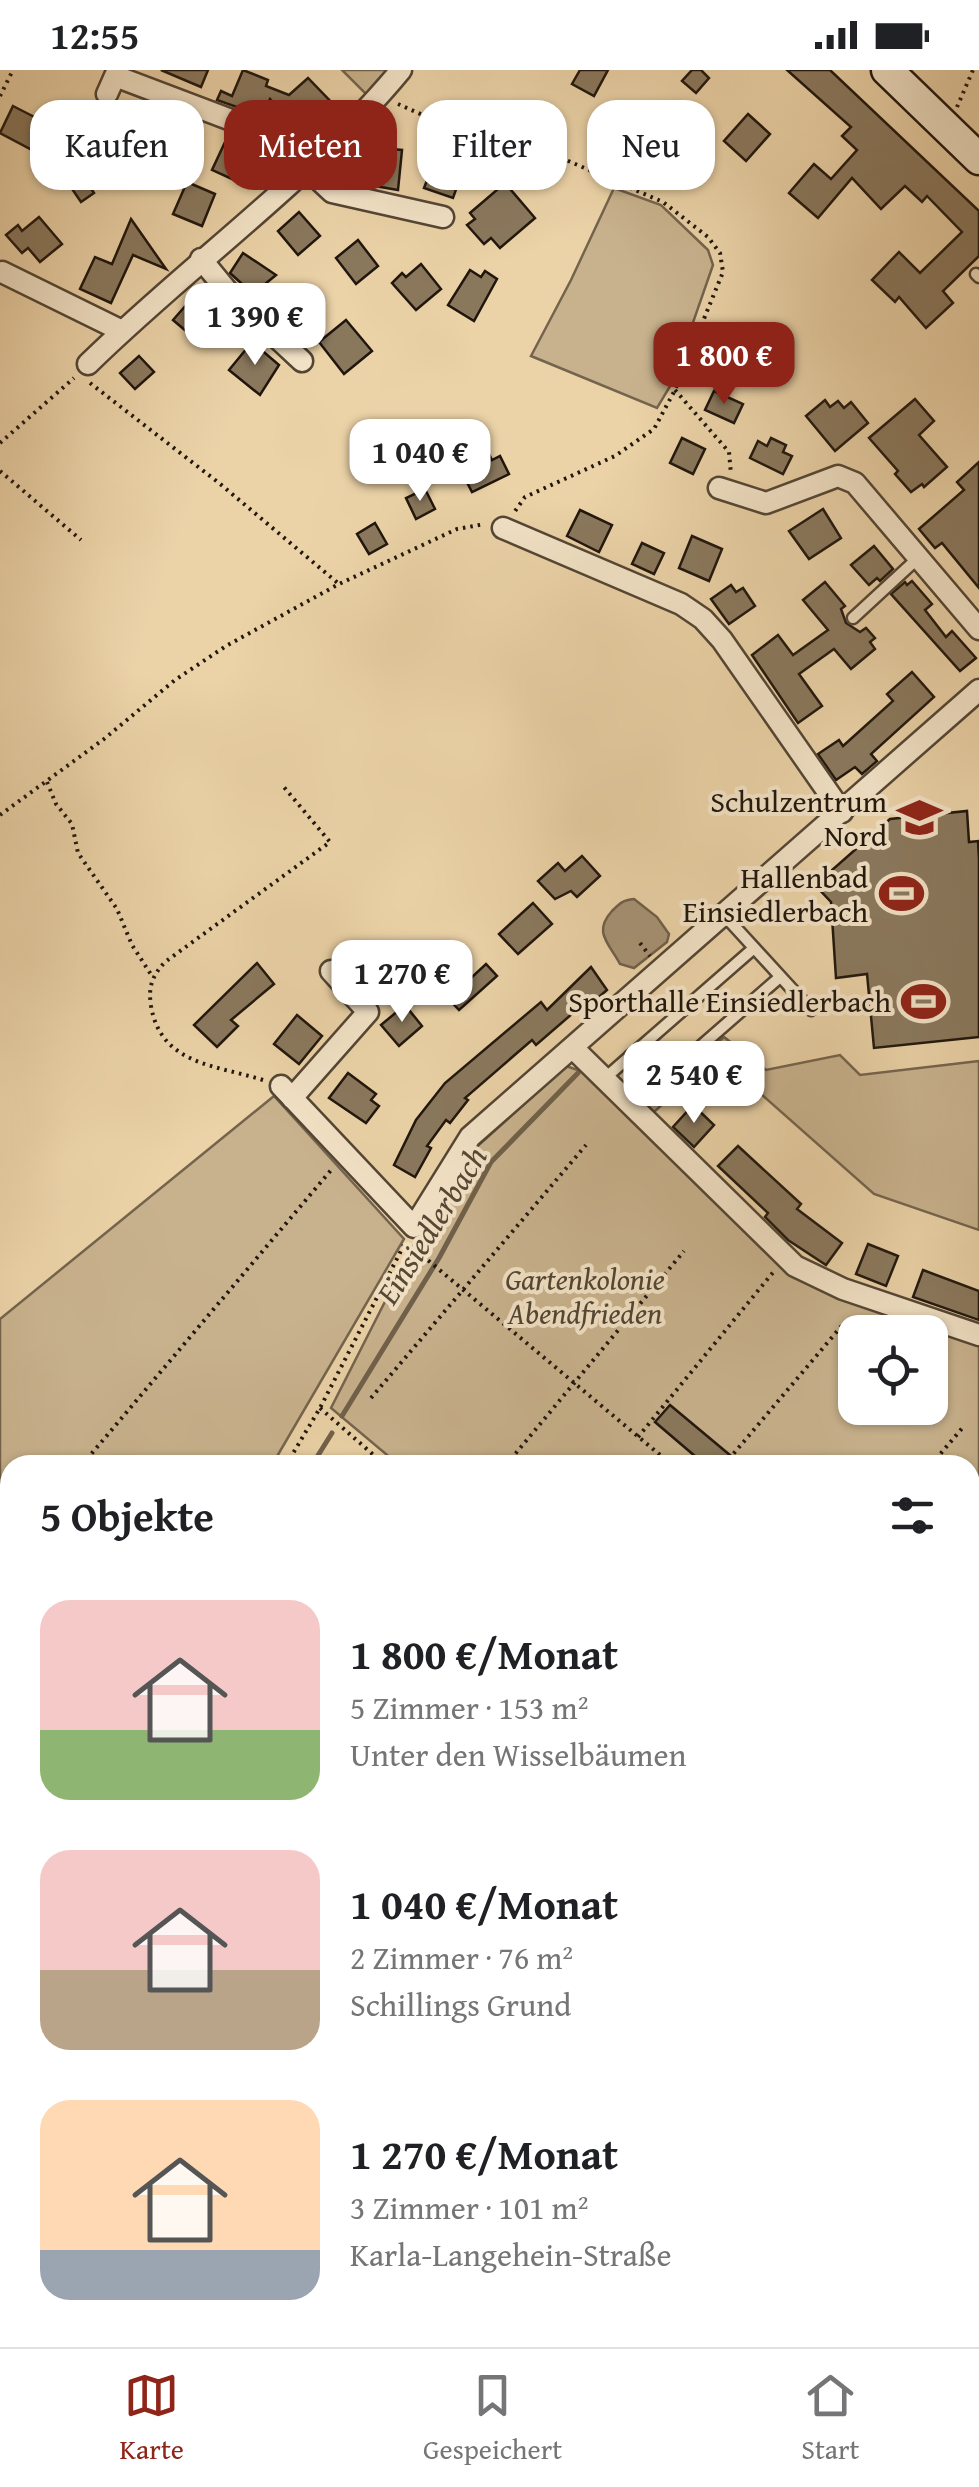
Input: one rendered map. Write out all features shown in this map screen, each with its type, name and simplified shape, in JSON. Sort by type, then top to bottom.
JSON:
[{"type":"main road","points":[[887,70],[979,160]]},
{"type":"street","points":[[375,100],[401,70]]},
{"type":"street","points":[[107,94],[115,76],[224,117]]},
{"type":"street","points":[[83,370],[280,190]]},
{"type":"street","points":[[330,190],[443,217]]},
{"type":"street","points":[[201,259],[228,293],[302,361]]},
{"type":"street","points":[[2,272],[122,331]]},
{"type":"street","points":[[726,490],[766,503],[838,476],[855,483],[979,629]]},
{"type":"street","points":[[503,528],[681,604],[704,620],[842,812]]},
{"type":"street","points":[[331,972],[368,1012],[287,1092],[345,1154],[410,1234],[470,1137],[979,690]]},
{"type":"street","points":[[574,1049],[795,1266],[843,1289],[979,1335]]},
{"type":"lane","points":[[854,618],[918,558]]},
{"type":"lane","points":[[725,916],[811,1010]]},
{"type":"lane","points":[[604,1079],[754,948]]},
{"type":"lane","points":[[630,1056],[652,1081],[662,1080],[780,977]]},
{"type":"path","points":[[0,96],[13,70]]},
{"type":"path","points":[[946,126],[973,70]]},
{"type":"path","points":[[0,815],[104,739],[175,680],[226,646],[339,584],[457,529],[483,524],[503,528],[524,497],[615,456],[643,438],[654,428],[675,390],[724,272],[720,252],[708,237],[663,202],[513,137],[434,120],[381,94]]},
{"type":"path","points":[[0,443],[83,370],[339,584]]},
{"type":"path","points":[[675,390],[729,452],[726,490]]},
{"type":"path","points":[[0,470],[81,540]]},
{"type":"path","points":[[46,782],[56,804],[72,824],[78,853],[117,910],[152,976],[150,998],[161,1036],[175,1051],[197,1064],[287,1092]]},
{"type":"path","points":[[152,976],[205,932],[330,842],[283,786]]},
{"type":"path","points":[[370,1398],[586,1145]]},
{"type":"path","points":[[90,1455],[345,1154]]},
{"type":"path","points":[[292,1455],[410,1234],[463,1290],[660,1455]]},
{"type":"path","points":[[514,1455],[684,1251]]},
{"type":"path","points":[[638,1437],[786,1257]]},
{"type":"path","points":[[732,1455],[838,1330]]},
{"type":"path","points":[[320,1408],[374,1455]]},
{"type":"path","points":[[939,1455],[964,1426]]},
{"type":"green space","points":[[342,70],[391,70],[368,96]]},
{"type":"green space","points":[[613,190],[661,205],[708,250],[713,265],[672,383],[657,408],[531,356]]},
{"type":"green space","name":"Gartenkolonie Abendfrieden","points":[[724,1037],[766,1070],[840,1055],[860,1075],[979,1061],[979,1230],[874,1194],[717,1055],[645,1120],[795,1266],[926,1315],[838,1315],[838,1425],[948,1425],[948,1323],[979,1335],[979,1455],[387,1455],[331,1408],[399,1274],[471,1152],[566,1066],[604,1079],[637,1112]]},
{"type":"green space","points":[[274,1096],[404,1239],[278,1455],[0,1455],[0,1319]]},
{"type":"shaded area","points":[[634,899],[657,917],[669,934],[667,942],[634,968],[620,964],[603,931],[612,911],[622,902]]},
{"type":"building","points":[[161,70],[208,70],[201,87]]},
{"type":"building","points":[[243,70],[268,80],[266,86],[289,95],[308,78],[329,100],[217,100],[221,91],[232,96]]},
{"type":"building","points":[[580,70],[608,70],[594,96],[572,84]]},
{"type":"building","points":[[692,70],[701,70],[709,78],[696,93],[682,81]]},
{"type":"building","points":[[787,70],[830,70],[979,211],[979,256],[943,291],[953,303],[926,328],[899,297],[895,302],[872,280],[899,252],[920,273],[962,232],[927,196],[922,202],[905,186],[881,209],[852,178],[818,218],[789,193],[814,164],[831,179],[857,150],[842,136],[851,127]]},
{"type":"building","points":[[13,106],[30,115],[30,149],[0,133]]},
{"type":"building","points":[[748,114],[770,134],[746,161],[724,141]]},
{"type":"building","points":[[224,144],[224,175],[212,170]]},
{"type":"building","points":[[397,150],[402,150],[397,190]]},
{"type":"building","points":[[204,189],[215,194],[202,226],[173,214],[184,190]]},
{"type":"building","points":[[73,190],[92,190],[94,193],[81,202]]},
{"type":"building","points":[[430,190],[456,190],[453,198]]},
{"type":"building","points":[[497,190],[511,190],[535,218],[500,248],[491,238],[484,244],[467,225],[475,219],[470,213]]},
{"type":"building","points":[[299,212],[320,236],[298,255],[278,231]]},
{"type":"building","points":[[39,217],[62,244],[40,262],[28,248],[22,253],[6,235],[18,225],[22,231]]},
{"type":"building","points":[[131,219],[166,269],[133,255],[111,303],[80,289],[95,257],[112,264]]},
{"type":"building","points":[[358,240],[378,266],[356,284],[336,258]]},
{"type":"building","points":[[243,253],[276,275],[253,294],[230,273]]},
{"type":"building","points":[[421,264],[441,289],[416,310],[392,283]]},
{"type":"building","points":[[470,270],[481,277],[485,271],[497,279],[474,321],[448,305]]},
{"type":"building","points":[[300,288],[323,303],[304,331],[273,310]]},
{"type":"building","points":[[187,304],[215,324],[199,342],[173,320]]},
{"type":"building","points":[[346,320],[372,351],[344,374],[319,342]]},
{"type":"building","points":[[252,342],[279,365],[260,395],[229,370]]},
{"type":"building","points":[[139,356],[154,372],[135,389],[120,373]]},
{"type":"building","points":[[714,391],[743,404],[734,423],[705,410]]},
{"type":"building","points":[[915,399],[934,421],[919,435],[947,467],[924,487],[922,484],[911,492],[869,438]]},
{"type":"building","points":[[825,400],[830,407],[838,401],[844,408],[851,402],[868,423],[835,451],[806,416]]},
{"type":"building","points":[[480,436],[492,460],[500,456],[509,474],[472,492],[451,451]]},
{"type":"building","points":[[682,438],[705,449],[693,474],[670,463]]},
{"type":"building","points":[[771,438],[786,445],[783,452],[792,456],[783,474],[750,458],[758,441],[767,446]]},
{"type":"building","points":[[979,462],[979,588],[942,543],[935,548],[919,529],[964,490],[957,482]]},
{"type":"building","points":[[425,489],[435,509],[416,519],[406,498]]},
{"type":"building","points":[[823,509],[841,538],[809,559],[789,531]]},
{"type":"building","points":[[580,510],[612,525],[599,552],[567,536]]},
{"type":"building","points":[[375,523],[387,544],[369,554],[357,534]]},
{"type":"building","points":[[692,536],[722,549],[709,581],[679,568]]},
{"type":"building","points":[[642,543],[664,553],[654,574],[632,564]]},
{"type":"building","points":[[874,546],[893,569],[869,585],[851,565]]},
{"type":"building","points":[[912,581],[932,604],[925,610],[946,637],[952,631],[976,658],[960,671],[891,594]]},
{"type":"building","points":[[825,582],[845,606],[841,609],[846,623],[860,632],[866,628],[875,638],[870,642],[875,649],[851,669],[834,649],[799,674],[822,706],[798,723],[752,655],[778,635],[793,655],[828,630],[803,600]]},
{"type":"building","points":[[731,585],[736,592],[743,588],[755,606],[729,624],[711,599]]},
{"type":"building","points":[[912,672],[934,697],[871,754],[877,761],[862,774],[855,767],[836,780],[818,754],[839,740],[843,746],[893,701],[887,694]]},
{"type":"building","name":"Hallenbad Einsiedlerbach","points":[[967,811],[969,842],[978,841],[979,859],[979,1037],[874,1048],[867,974],[836,978],[831,902],[815,885],[890,819]]},
{"type":"building","points":[[582,856],[600,876],[577,897],[571,891],[555,899],[538,881],[558,863],[565,871]]},
{"type":"building","points":[[533,903],[552,924],[518,954],[499,934]]},
{"type":"building","points":[[257,963],[274,984],[231,1020],[238,1026],[217,1047],[194,1025]]},
{"type":"building","points":[[457,964],[470,979],[486,964],[497,976],[459,1010],[435,984]]},
{"type":"building","points":[[591,967],[607,990],[584,1010],[580,1007],[536,1045],[532,1040],[465,1098],[468,1100],[450,1123],[446,1120],[427,1146],[431,1148],[415,1177],[394,1165],[416,1120],[445,1083],[541,1002],[547,1010]]},
{"type":"building","points":[[405,1005],[422,1026],[399,1046],[381,1025]]},
{"type":"building","points":[[297,1015],[322,1036],[299,1064],[274,1044]]},
{"type":"building","points":[[348,1073],[376,1094],[371,1100],[379,1106],[366,1123],[329,1098]]},
{"type":"building","points":[[693,1105],[714,1125],[694,1147],[673,1127]]},
{"type":"building","points":[[738,1146],[801,1204],[797,1209],[842,1243],[826,1265],[788,1240],[765,1217],[768,1213],[718,1166]]},
{"type":"building","points":[[868,1244],[898,1256],[886,1286],[856,1274]]},
{"type":"building","points":[[923,1270],[979,1291],[979,1320],[913,1297]]},
{"type":"building","points":[[670,1405],[730,1455],[694,1455],[655,1422]]},
{"type":"waterway","name":"Einsiedlerbach","points":[[342,1416],[439,1258],[491,1162],[578,1073]]},
{"type":"waterway","name":"Einsiedlerbach","points":[[318,1455],[332,1433]]},
{"type":"place","name":"Schulzentrum Nord","points":[[920,818]]},
{"type":"place","name":"Hallenbad Einsiedlerbach","points":[[901,894]]},
{"type":"place","name":"Sporthalle Einsiedlerbach","points":[[924,1001]]}]
